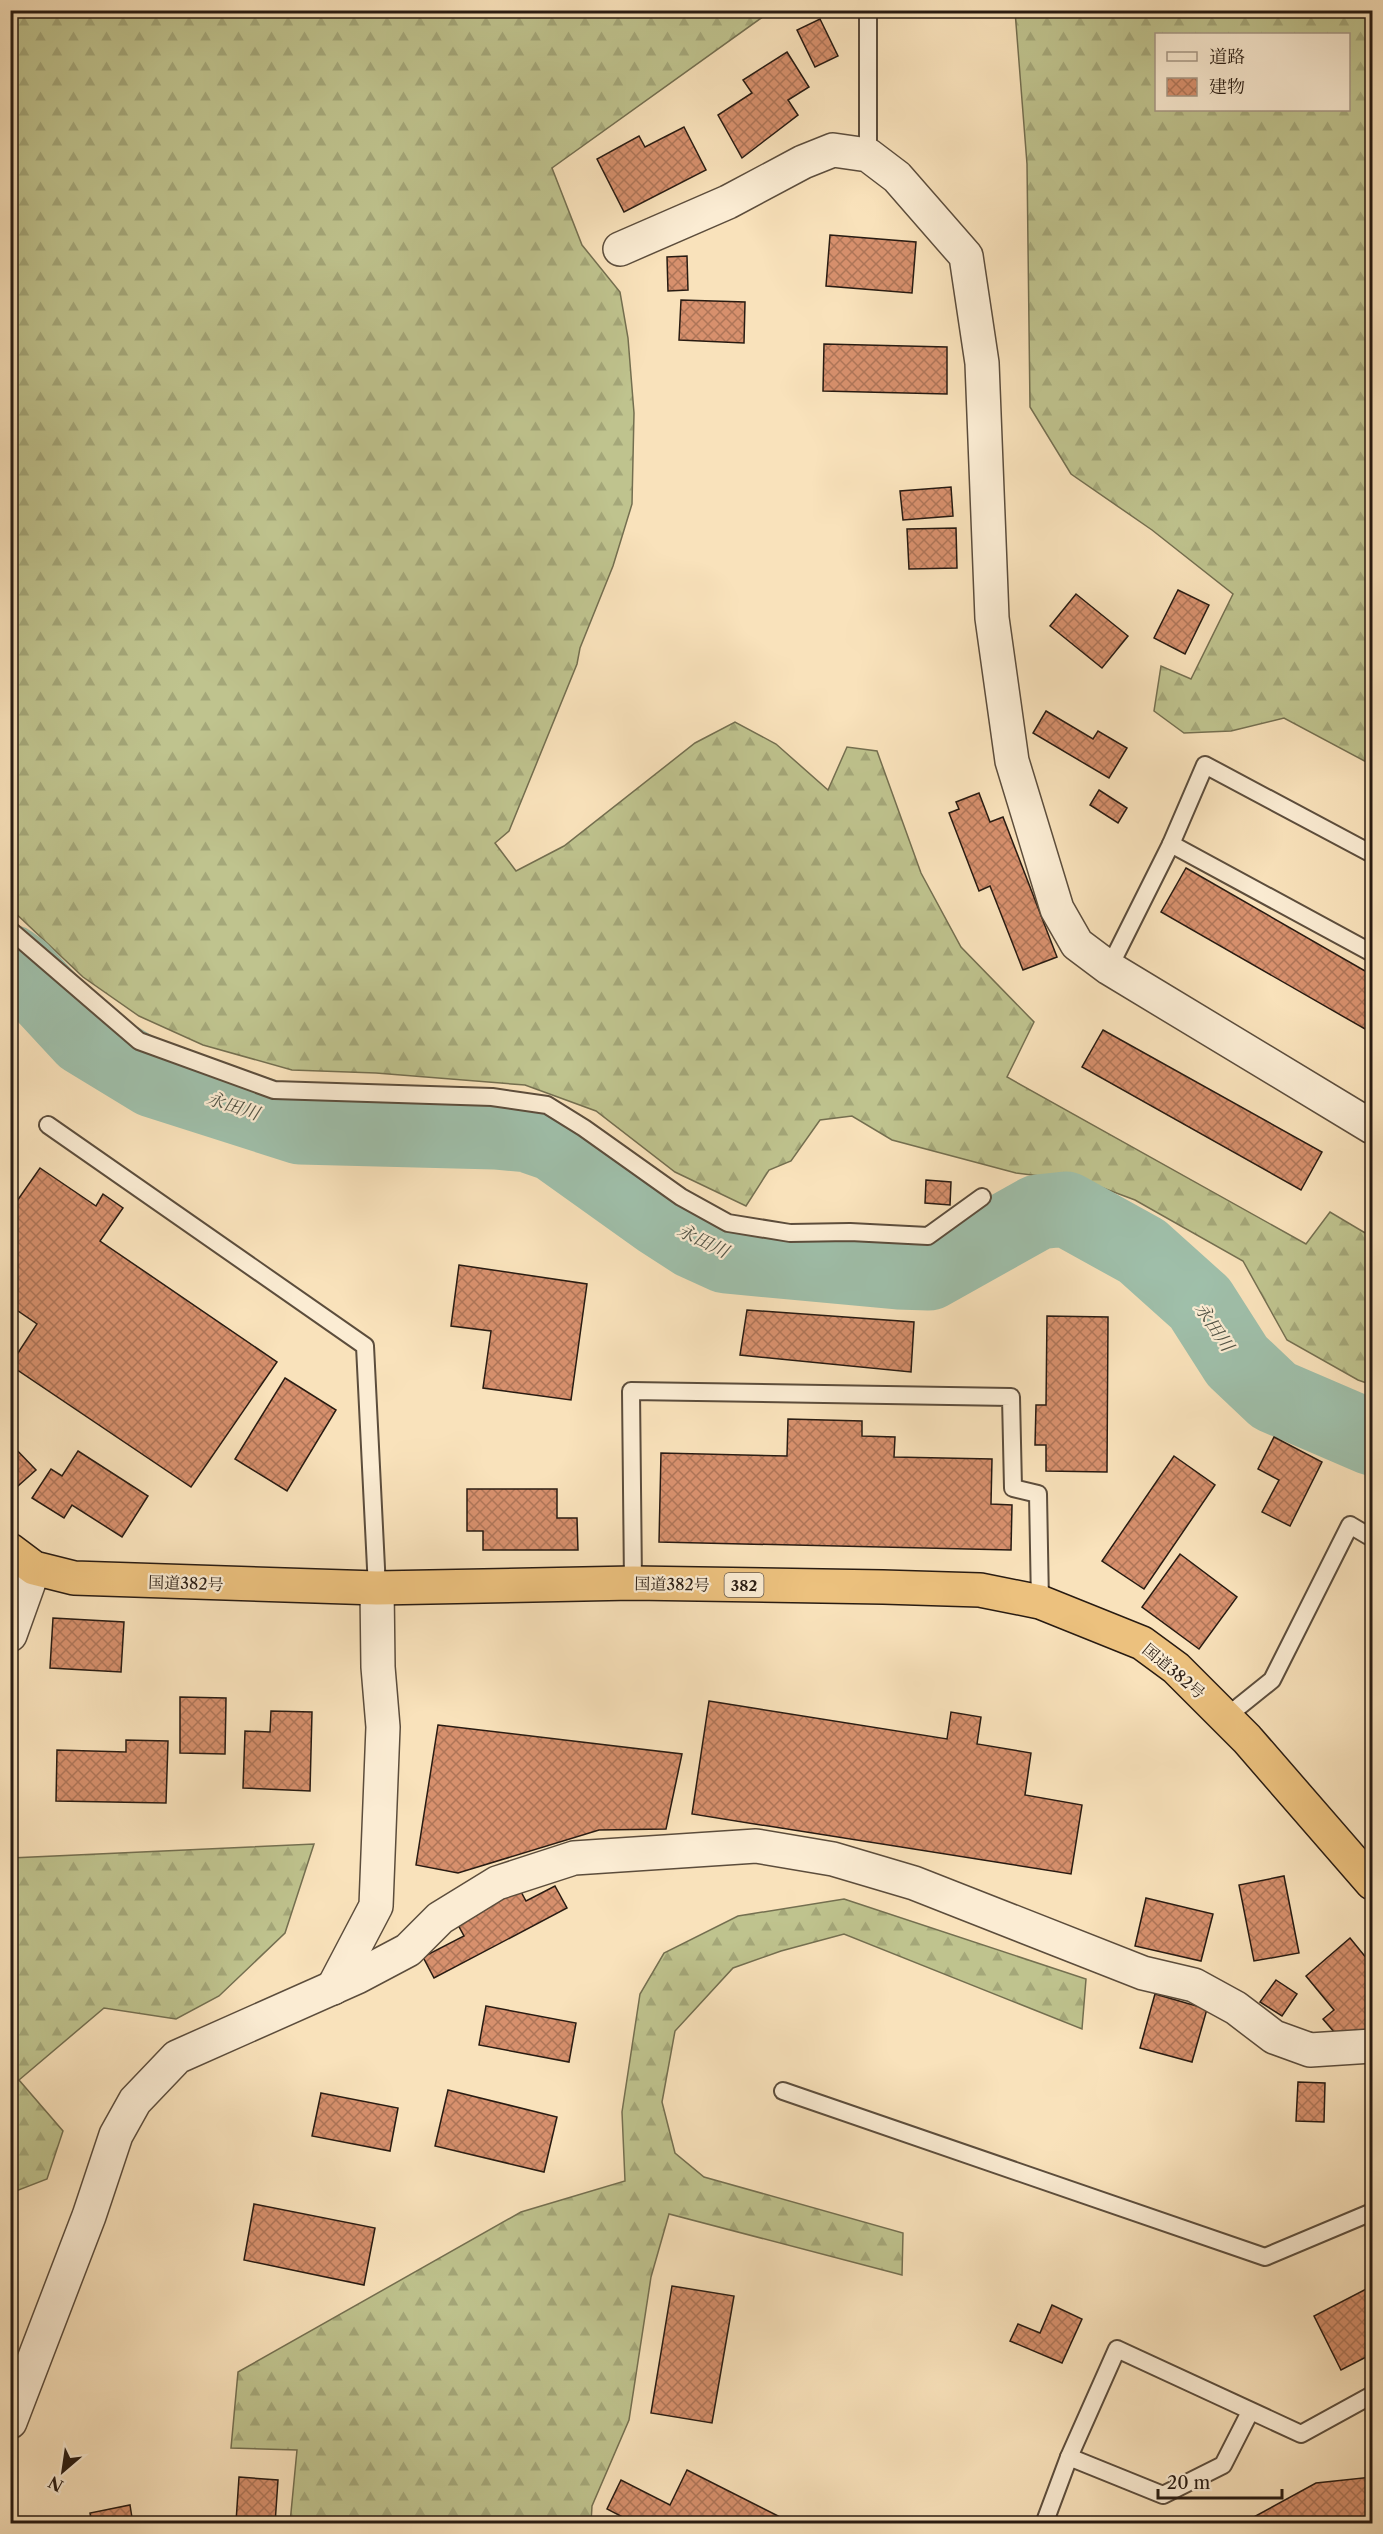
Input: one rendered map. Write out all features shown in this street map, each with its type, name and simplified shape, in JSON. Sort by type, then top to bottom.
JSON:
[{"type":"highway","name":"国道382号","points":[[22,1559],[74,1578],[377,1588],[633,1583],[980,1590],[1040,1602],[1142,1643],[1176,1668],[1247,1739],[1372,1883]]},
{"type":"street","points":[[620,249],[729,202],[803,162],[833,150],[868,155],[897,177],[966,256],[982,363],[992,618],[1012,761],[1057,909],[1077,944],[1109,968],[1372,1127]]},
{"type":"street","points":[[10,1635],[22,1559]]},
{"type":"street","points":[[333,1988],[376,1906],[383,1727],[378,1668],[377,1588]]},
{"type":"street","points":[[10,2422],[89,2216],[116,2134],[135,2101],[177,2056],[333,1988],[408,1950],[440,1918],[497,1883],[574,1858],[756,1846],[833,1859],[914,1883],[1143,1973],[1194,1985],[1236,2008],[1274,2037],[1310,2050],[1372,2046]]},
{"type":"lane","points":[[868,10],[868,155]]},
{"type":"lane","points":[[1109,968],[1171,844],[1205,765],[1372,854]]},
{"type":"lane","points":[[1171,844],[1372,953]]},
{"type":"lane","points":[[10,930],[139,1041],[274,1090],[492,1097],[547,1105],[584,1128],[681,1197],[728,1223],[790,1233],[850,1232],[928,1236],[982,1197]]},
{"type":"lane","points":[[48,1125],[365,1346],[377,1588]]},
{"type":"lane","points":[[633,1583],[631,1391],[1011,1398],[1013,1488],[1038,1494],[1040,1602]]},
{"type":"lane","points":[[1226,1717],[1272,1680],[1350,1525],[1372,1538]]},
{"type":"lane","points":[[783,2091],[1265,2257],[1372,2212]]},
{"type":"lane","points":[[1049,2520],[1069,2457],[1117,2349],[1301,2434],[1372,2395]]},
{"type":"lane","points":[[1069,2457],[1163,2495],[1222,2465],[1250,2412]]},
{"type":"green space","points":[[10,11],[771,11],[552,168],[582,245],[620,292],[628,338],[634,413],[632,504],[613,566],[580,648],[577,664],[509,831],[495,843],[516,871],[564,846],[695,743],[735,722],[776,744],[828,790],[847,747],[877,751],[921,873],[961,947],[1034,1022],[1007,1077],[1306,1244],[1330,1212],[1372,1237],[1372,1385],[1358,1380],[1287,1340],[1243,1261],[1135,1200],[1087,1182],[1016,1173],[892,1140],[852,1116],[820,1120],[791,1161],[769,1170],[746,1206],[675,1172],[596,1111],[525,1085],[376,1073],[292,1070],[203,1045],[139,1016],[83,977],[11,909]]},
{"type":"green space","points":[[1015,11],[1372,11],[1372,765],[1284,718],[1231,731],[1184,733],[1154,711],[1161,666],[1191,679],[1233,594],[1152,530],[1071,474],[1030,407],[1027,164]]},
{"type":"green space","points":[[314,1844],[285,1933],[219,1996],[176,2019],[104,2008],[19,2080],[63,2131],[47,2179],[11,2193],[11,1858]]},
{"type":"green space","points":[[844,1899],[1086,1979],[1082,2029],[844,1934],[781,1951],[733,1968],[675,2031],[662,2102],[675,2153],[704,2177],[903,2233],[902,2275],[669,2214],[651,2277],[629,2420],[592,2506],[591,2523],[290,2523],[297,2450],[231,2448],[238,2372],[521,2212],[625,2181],[622,2112],[640,1994],[664,1953],[738,1916]]},
{"type":"building","points":[[820,19],[838,56],[815,67],[797,30]]},
{"type":"building","points":[[787,52],[809,87],[788,100],[798,115],[742,158],[718,115],[752,93],[743,80]]},
{"type":"building","points":[[684,127],[706,170],[624,212],[597,159],[639,136],[645,147]]},
{"type":"building","points":[[830,235],[916,242],[912,293],[826,286]]},
{"type":"building","points":[[687,256],[688,290],[668,291],[667,257]]},
{"type":"building","points":[[681,300],[745,302],[744,343],[679,340]]},
{"type":"building","points":[[824,344],[947,347],[947,394],[823,391]]},
{"type":"building","points":[[951,487],[953,516],[903,520],[900,491]]},
{"type":"building","points":[[956,528],[957,568],[909,569],[907,529]]},
{"type":"building","points":[[1178,590],[1209,605],[1185,654],[1154,638]]},
{"type":"building","points":[[1076,594],[1128,636],[1102,668],[1050,626]]},
{"type":"building","points":[[1046,711],[1093,739],[1098,731],[1127,748],[1109,778],[1033,733]]},
{"type":"building","points":[[1099,790],[1127,808],[1118,823],[1090,805]]},
{"type":"building","points":[[979,793],[990,822],[1003,817],[1057,957],[1023,970],[990,886],[979,891],[949,813],[959,809],[956,802]]},
{"type":"building","points":[[1186,868],[1372,975],[1372,1033],[1161,912]]},
{"type":"building","points":[[1103,1030],[1322,1152],[1301,1190],[1082,1067]]},
{"type":"building","points":[[40,1168],[96,1206],[103,1194],[123,1208],[100,1241],[277,1362],[191,1487],[10,1365],[37,1324],[15,1309],[10,1315],[10,1211]]},
{"type":"building","points":[[926,1180],[951,1182],[950,1205],[925,1203]]},
{"type":"building","points":[[459,1265],[587,1284],[571,1400],[483,1388],[491,1331],[451,1326]]},
{"type":"building","points":[[747,1310],[914,1322],[911,1372],[740,1355]]},
{"type":"building","points":[[1047,1316],[1108,1317],[1107,1472],[1046,1471],[1046,1445],[1035,1445],[1036,1405],[1046,1405]]},
{"type":"building","points":[[285,1378],[336,1410],[287,1491],[235,1459]]},
{"type":"building","points":[[788,1419],[862,1421],[862,1436],[895,1437],[894,1457],[992,1459],[991,1504],[1012,1505],[1011,1550],[659,1542],[661,1453],[787,1456]]},
{"type":"building","points":[[1274,1437],[1322,1462],[1290,1526],[1262,1512],[1279,1480],[1258,1469]]},
{"type":"building","points":[[10,1443],[36,1470],[10,1493]]},
{"type":"building","points":[[78,1451],[148,1496],[122,1537],[72,1505],[64,1518],[32,1498],[51,1469],[62,1476]]},
{"type":"building","points":[[1174,1456],[1215,1485],[1144,1589],[1102,1561]]},
{"type":"building","points":[[467,1489],[557,1489],[557,1518],[577,1518],[578,1550],[483,1550],[483,1531],[467,1531]]},
{"type":"building","points":[[1180,1554],[1237,1597],[1199,1649],[1142,1607]]},
{"type":"building","points":[[53,1618],[124,1622],[121,1672],[50,1668]]},
{"type":"building","points":[[180,1697],[226,1698],[225,1754],[180,1753]]},
{"type":"building","points":[[709,1701],[947,1739],[951,1712],[981,1717],[977,1744],[1031,1753],[1025,1795],[1082,1805],[1071,1874],[692,1814]]},
{"type":"building","points":[[271,1711],[312,1712],[310,1791],[243,1788],[245,1731],[270,1732]]},
{"type":"building","points":[[438,1725],[682,1754],[666,1829],[599,1830],[458,1873],[416,1865]]},
{"type":"building","points":[[126,1740],[168,1741],[166,1803],[56,1801],[57,1750],[126,1752]]},
{"type":"building","points":[[1284,1876],[1299,1953],[1254,1961],[1239,1885]]},
{"type":"building","points":[[555,1886],[567,1908],[434,1978],[423,1957],[464,1936],[457,1923],[520,1890],[526,1901]]},
{"type":"building","points":[[1146,1898],[1213,1914],[1201,1961],[1135,1946]]},
{"type":"building","points":[[1350,1938],[1372,1965],[1372,2029],[1369,2032],[1335,2033],[1323,2019],[1334,2010],[1306,1976]]},
{"type":"building","points":[[1276,1980],[1297,1994],[1282,2016],[1260,2002]]},
{"type":"building","points":[[1155,1994],[1207,2009],[1192,2062],[1140,2048]]},
{"type":"building","points":[[486,2006],[576,2023],[569,2062],[479,2045]]},
{"type":"building","points":[[1298,2082],[1325,2083],[1324,2122],[1296,2121]]},
{"type":"building","points":[[448,2090],[557,2117],[544,2172],[435,2146]]},
{"type":"building","points":[[321,2093],[398,2108],[390,2151],[312,2136]]},
{"type":"building","points":[[254,2204],[375,2228],[364,2285],[244,2260]]},
{"type":"building","points":[[672,2286],[734,2296],[712,2423],[651,2413]]},
{"type":"building","points":[[1372,2286],[1372,2354],[1341,2370],[1314,2316]]},
{"type":"building","points":[[1052,2305],[1082,2319],[1062,2363],[1010,2341],[1018,2324],[1040,2333]]},
{"type":"building","points":[[687,2470],[794,2524],[636,2524],[607,2509],[621,2480],[670,2505]]},
{"type":"building","points":[[239,2477],[278,2480],[275,2524],[236,2522]]},
{"type":"building","points":[[1372,2477],[1372,2524],[1241,2524],[1316,2483]]},
{"type":"building","points":[[130,2505],[133,2524],[92,2524],[90,2513]]},
{"type":"waterway","name":"永田川","points":[[10,962],[21,970],[84,1038],[153,1080],[300,1127],[495,1132],[528,1135],[554,1144],[659,1219],[693,1241],[726,1256],[929,1273],[1038,1212],[1066,1209],[1142,1251],[1200,1303],[1237,1361],[1274,1396],[1372,1438]]}]
